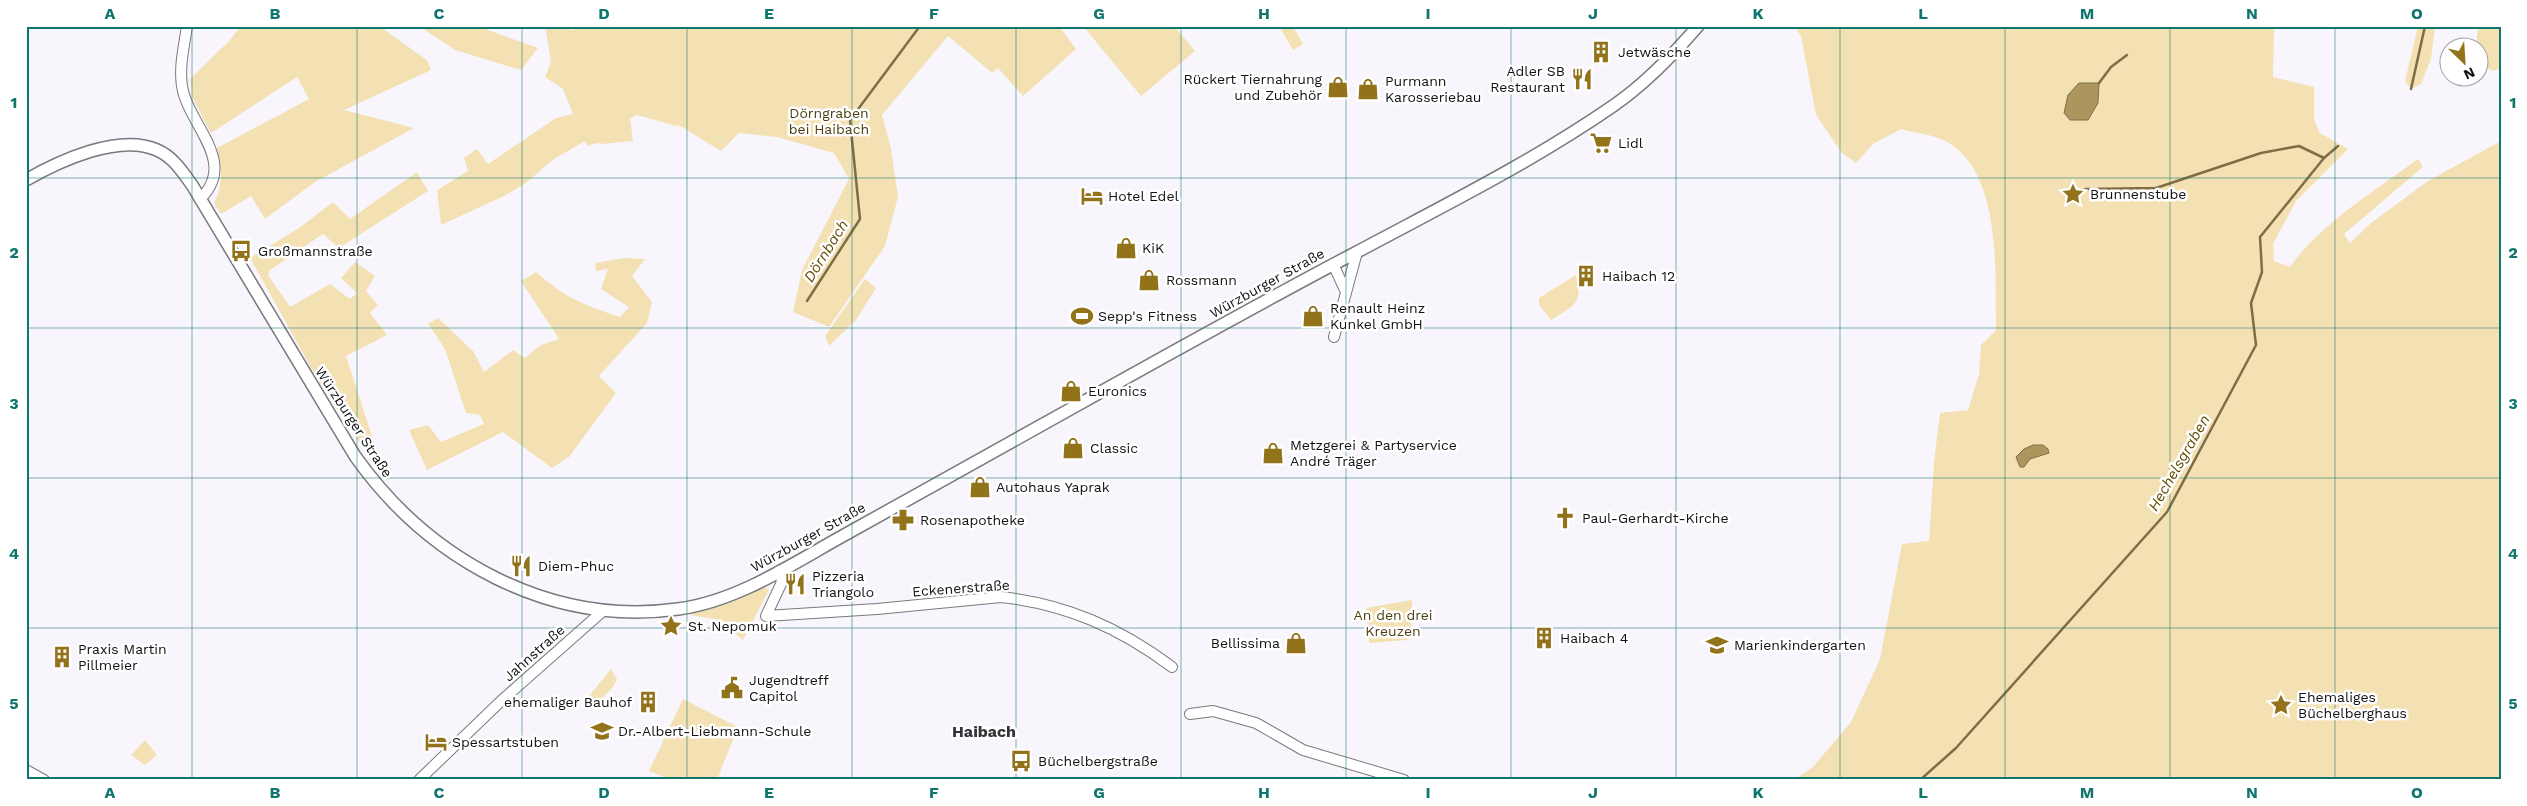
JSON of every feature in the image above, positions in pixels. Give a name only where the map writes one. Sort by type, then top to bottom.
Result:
[{"type":"main road","name":"Würzburger Straße","points":[[26,180],[52,166],[94,150],[131,145],[143,146],[159,151],[176,164],[200,199],[374,483],[410,520],[452,554],[488,575],[541,597],[604,610],[679,609],[712,602],[779,571],[1333,264],[1534,155],[1610,108],[1641,84],[1698,26]]},
{"type":"street","points":[[187,26],[181,80],[183,93],[209,143],[214,171],[210,186],[200,199]]},
{"type":"street","points":[[1334,337],[1345,290],[1357,252]]},
{"type":"street","points":[[1333,264],[1345,290]]},
{"type":"street","name":"Eckenerstraße","points":[[779,571],[782,578],[781,584],[766,616],[877,609],[1001,596],[1018,598],[1097,620],[1139,642],[1172,667]]},
{"type":"street","name":"Jahnstraße","points":[[419,780],[501,701],[604,610]]},
{"type":"street","points":[[1190,714],[1213,711],[1256,723],[1303,750],[1404,780]]},
{"type":"street","points":[[26,770],[44,780]]},
{"type":"green space","points":[[241,26],[379,26],[427,60],[431,70],[344,110],[414,128],[315,182],[265,219],[251,196],[221,214],[214,203],[220,183],[217,148],[309,99],[297,77],[211,133],[193,99],[190,79],[229,41]]},
{"type":"green space","points":[[419,26],[477,26],[538,48],[521,70],[455,50]]},
{"type":"green space","name":"Dörngraben bei Haibach","points":[[545,26],[569,26],[570,30],[596,26],[610,28],[610,26],[1059,26],[1076,49],[1023,96],[998,68],[992,73],[948,36],[882,115],[891,148],[898,197],[885,246],[829,327],[793,312],[802,270],[849,179],[834,153],[777,137],[739,133],[721,151],[682,127],[675,125],[674,128],[673,125],[637,115],[630,118],[633,141],[597,143],[587,146],[585,141],[554,159],[526,183],[504,196],[441,225],[437,190],[468,171],[464,158],[477,149],[488,164],[556,118],[573,114],[563,89],[545,77],[551,62]]},
{"type":"green space","points":[[1083,26],[1174,26],[1195,51],[1141,96]]},
{"type":"green space","points":[[1279,26],[1293,26],[1303,44],[1293,50]]},
{"type":"green space","points":[[1794,26],[2274,26],[2273,77],[2314,87],[2314,119],[2320,133],[2348,149],[2296,201],[2273,244],[2274,261],[2290,267],[2302,251],[2333,222],[2418,159],[2423,167],[2344,234],[2350,243],[2371,223],[2428,181],[2501,141],[2501,780],[1793,780],[1812,768],[1851,722],[1880,659],[1902,544],[1929,541],[1934,462],[1940,413],[1968,410],[1979,374],[1981,345],[1996,330],[1995,255],[1992,228],[1987,202],[1979,178],[1966,158],[1944,140],[1901,129],[1873,144],[1856,163],[1842,153],[1816,115],[1801,36]]},
{"type":"green space","points":[[2418,26],[2435,27],[2431,59],[2421,84],[2411,89],[2405,81]]},
{"type":"green space","points":[[2480,26],[2501,26],[2501,69],[2492,71],[2490,70],[2490,38],[2477,38]]},
{"type":"green space","points":[[417,172],[428,191],[339,248],[323,234],[270,270],[268,275],[290,307],[330,284],[350,299],[357,293],[341,278],[355,262],[375,276],[366,291],[378,305],[370,313],[387,335],[346,356],[384,473],[380,473],[323,389],[250,258],[299,228],[333,202],[350,219]]},
{"type":"green space","points":[[625,258],[645,259],[632,276],[652,302],[647,323],[599,376],[616,393],[569,457],[552,468],[503,432],[427,470],[409,430],[428,425],[441,442],[484,424],[480,415],[466,413],[445,349],[428,324],[438,318],[473,351],[484,372],[513,350],[525,358],[541,345],[559,339],[521,281],[536,272],[557,289],[575,300],[620,317],[629,307],[601,289],[608,269],[596,271],[595,263]]},
{"type":"green space","points":[[1576,275],[1579,292],[1575,303],[1551,320],[1539,305],[1539,298]]},
{"type":"green space","points":[[865,279],[876,288],[856,320],[829,346],[825,336]]},
{"type":"green space","points":[[764,586],[769,590],[743,640],[719,620],[691,615],[690,613],[738,600]]},
{"type":"green space","name":"An den drei Kreuzen","points":[[1412,600],[1411,637],[1407,640],[1369,643],[1366,608]]},
{"type":"green space","points":[[611,669],[617,679],[613,687],[597,704],[586,700]]},
{"type":"green space","points":[[683,699],[738,727],[717,780],[671,780],[649,771]]},
{"type":"green space","points":[[145,740],[157,755],[145,765],[131,755]]},
{"type":"shaded area","points":[[2079,83],[2099,83],[2098,103],[2088,120],[2070,120],[2064,113],[2068,95]]},
{"type":"shaded area","points":[[2033,445],[2043,445],[2048,449],[2049,453],[2030,459],[2024,467],[2020,467],[2016,457],[2024,449]]},
{"type":"waterway","name":"Dörnbach","points":[[807,301],[860,219],[850,120],[920,26]]},
{"type":"waterway","points":[[2411,89],[2425,26]]},
{"type":"waterway","points":[[2099,83],[2111,67],[2127,55]]},
{"type":"waterway","points":[[2075,194],[2086,189],[2156,188],[2261,153],[2299,146],[2324,158]]},
{"type":"waterway","name":"Hechelsgraben","points":[[1920,780],[1956,748],[2167,512],[2256,345],[2251,303],[2262,272],[2260,237],[2324,158],[2338,146]]},
{"type":"place","name":"Jetwäsche","points":[[1601,52]]},
{"type":"place","name":"Adler SB Restaurant","points":[[1582,79]]},
{"type":"place","name":"Rückert Tiernahrung und Zubehör","points":[[1338,87]]},
{"type":"place","name":"Purmann Karosseriebau","points":[[1368,89]]},
{"type":"place","name":"Lidl","points":[[1601,143]]},
{"type":"place","name":"Brunnenstube","points":[[2073,194]]},
{"type":"place","name":"Hotel Edel","points":[[1092,196]]},
{"type":"place","name":"KiK","points":[[1126,248]]},
{"type":"place","name":"Großmannstraße","points":[[241,251]]},
{"type":"place","name":"Haibach 12","points":[[1586,276]]},
{"type":"place","name":"Rossmann","points":[[1149,280]]},
{"type":"place","name":"Sepp's Fitness","points":[[1082,316]]},
{"type":"place","name":"Renault Heinz Kunkel GmbH","points":[[1313,316]]},
{"type":"place","name":"Euronics","points":[[1071,391]]},
{"type":"place","name":"Classic","points":[[1073,448]]},
{"type":"place","name":"Metzgerei & Partyservice André Träger","points":[[1273,453]]},
{"type":"place","name":"Autohaus Yaprak","points":[[980,487]]},
{"type":"place","name":"Paul-Gerhardt-Kirche","points":[[1565,518]]},
{"type":"place","name":"Rosenapotheke","points":[[903,520]]},
{"type":"place","name":"Diem-Phuc","points":[[521,566]]},
{"type":"place","name":"Pizzeria Triangolo","points":[[795,584]]},
{"type":"place","name":"St. Nepomuk","points":[[671,626]]},
{"type":"place","name":"Haibach 4","points":[[1544,638]]},
{"type":"place","name":"Bellissima","points":[[1296,643]]},
{"type":"place","name":"Marienkindergarten","points":[[1717,645]]},
{"type":"place","name":"Praxis Martin Pillmeier","points":[[62,657]]},
{"type":"place","name":"Jugendtreff Capitol","points":[[732,688]]},
{"type":"place","name":"ehemaliger Bauhof","points":[[648,702]]},
{"type":"place","name":"Ehemaliges Büchelberghaus","points":[[2281,705]]},
{"type":"place","name":"Dr.-Albert-Liebmann-Schule","points":[[602,731]]},
{"type":"place","name":"Spessartstuben","points":[[436,742]]},
{"type":"place","name":"Büchelbergstraße","points":[[1021,761]]},
{"type":"district","name":"Haibach","points":[[984,731]]}]
